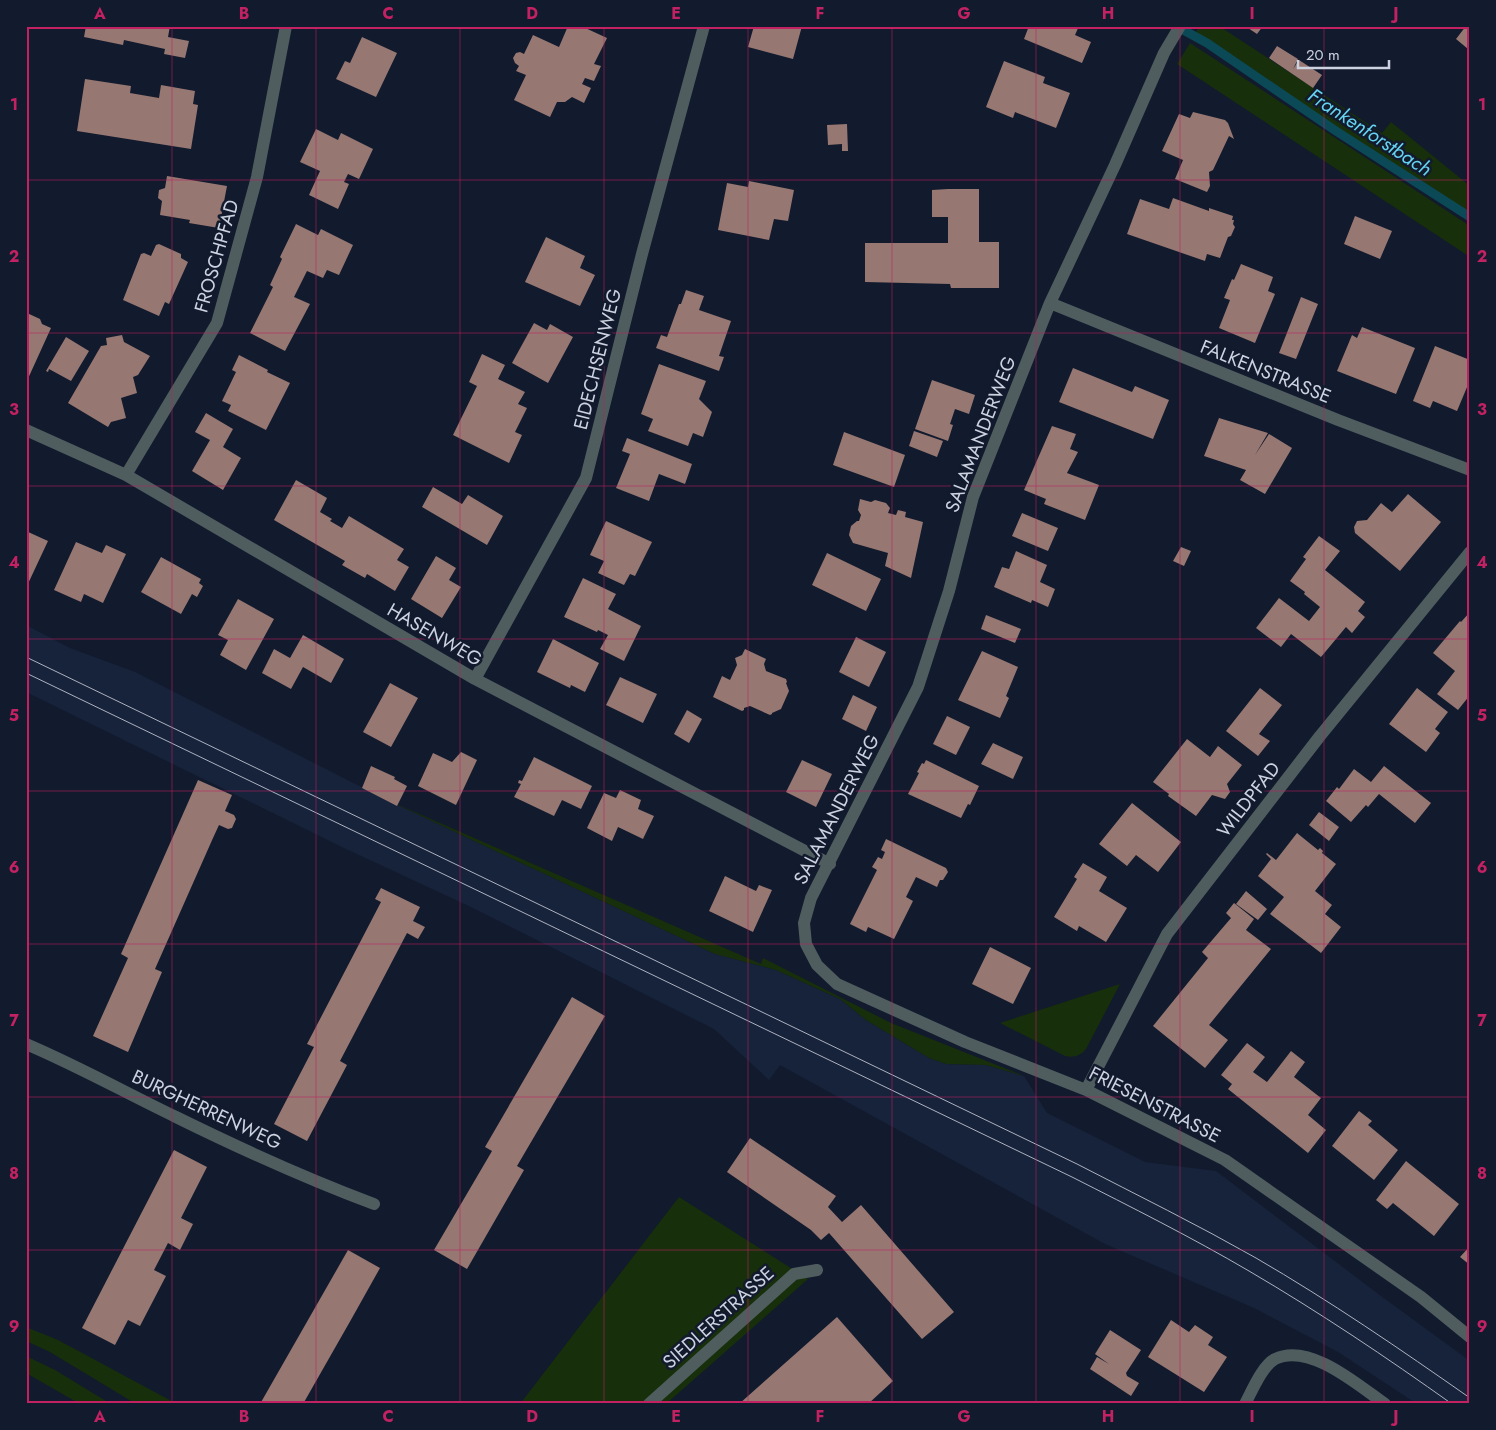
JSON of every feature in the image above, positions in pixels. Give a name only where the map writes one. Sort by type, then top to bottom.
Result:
[{"type":"street","name":"FROSCHPFAD","points":[[126,475],[217,323],[257,177],[286,26]]},
{"type":"street","name":"EIDECHSENWEG","points":[[475,680],[586,478],[642,254],[704,26]]},
{"type":"street","name":"SALAMANDERWEG","points":[[806,944],[804,923],[812,898],[918,687],[949,591],[973,497],[1050,303],[1116,165],[1164,53],[1180,26]]},
{"type":"street","name":"FALKENSTRASSE","points":[[1050,303],[1338,420],[1470,470]]},
{"type":"street","name":"HASENWEG","points":[[26,430],[126,475],[475,680],[830,864]]},
{"type":"street","name":"WILDPFAD","points":[[1086,1090],[1167,934],[1320,736],[1470,552]]},
{"type":"street","name":"FRIESENSTRASSE","points":[[806,944],[817,965],[837,984],[966,1042],[1086,1090],[1225,1160],[1351,1246],[1421,1297],[1470,1337]]},
{"type":"street","name":"BURGHERRENWEG","points":[[26,1044],[69,1062],[194,1125],[327,1186],[374,1204]]},
{"type":"street","name":"SIEDLERSTRASSE","points":[[649,1404],[794,1274],[818,1270]]},
{"type":"street","points":[[1246,1404],[1261,1374],[1274,1359],[1295,1354],[1338,1371],[1385,1404]]},
{"type":"shaded area","points":[[26,625],[70,648],[135,672],[385,799],[715,954],[776,970],[840,999],[866,1020],[929,1058],[946,1064],[986,1065],[1024,1076],[1047,1113],[1145,1162],[1216,1171],[1470,1361],[1470,1404],[1417,1404],[1338,1352],[1254,1308],[1105,1244],[780,1065],[769,1080],[714,1029],[473,908],[344,848],[26,692]]},
{"type":"green space","points":[[1200,26],[1219,26],[1382,133],[1391,122],[1470,186],[1470,215],[1194,35]]},
{"type":"green space","points":[[1190,43],[1470,226],[1470,257],[1177,64]]},
{"type":"green space","points":[[385,799],[761,964],[763,958],[891,1023],[1024,1076],[986,1065],[946,1064],[929,1058],[866,1020],[840,999],[776,970],[715,954]]},
{"type":"green space","points":[[1120,984],[1086,1049],[1077,1056],[1065,1056],[1000,1023]]},
{"type":"green space","points":[[679,1197],[808,1279],[666,1404],[520,1404]]},
{"type":"green space","points":[[26,1327],[58,1340],[177,1404],[136,1404],[50,1352],[26,1341]]},
{"type":"green space","points":[[26,1356],[55,1370],[111,1404],[80,1404],[26,1373]]},
{"type":"building","points":[[86,26],[170,26],[168,37],[189,41],[185,58],[164,54],[165,49],[124,40],[123,45],[84,37]]},
{"type":"building","points":[[568,26],[581,26],[607,38],[594,64],[601,66],[594,81],[585,78],[582,84],[591,88],[584,103],[572,97],[565,102],[557,102],[550,117],[514,100],[526,75],[516,71],[519,66],[513,58],[516,53],[524,54],[533,35],[559,47]]},
{"type":"building","points":[[754,26],[802,26],[793,59],[748,47]]},
{"type":"building","points":[[1029,26],[1079,26],[1075,35],[1091,42],[1082,63],[1024,39]]},
{"type":"building","points":[[1245,26],[1263,26],[1257,34]]},
{"type":"building","points":[[1466,26],[1470,26],[1470,47],[1468,49],[1456,39]]},
{"type":"building","points":[[362,37],[397,53],[376,97],[336,79],[345,61],[350,63]]},
{"type":"building","points":[[1277,46],[1298,59],[1293,69],[1299,60],[1322,75],[1313,88],[1269,58]]},
{"type":"building","points":[[1004,61],[1045,77],[1043,83],[1070,93],[1056,128],[1015,112],[1013,118],[986,107]]},
{"type":"building","points":[[85,79],[131,86],[130,93],[159,98],[161,85],[195,91],[193,104],[198,105],[191,149],[77,131]]},
{"type":"building","points":[[1193,112],[1225,120],[1234,139],[1229,136],[1213,170],[1209,172],[1210,186],[1207,192],[1175,179],[1183,160],[1162,151],[1179,114],[1190,118]]},
{"type":"building","points":[[847,124],[848,151],[842,151],[842,144],[828,145],[827,125]]},
{"type":"building","points":[[316,129],[338,140],[341,133],[373,149],[359,179],[348,174],[344,182],[349,184],[338,209],[309,195],[320,171],[300,162]]},
{"type":"building","points":[[167,176],[227,186],[219,228],[189,223],[190,220],[160,215],[162,201],[158,198],[159,190],[165,188]]},
{"type":"building","points":[[749,181],[794,190],[788,221],[774,219],[769,240],[718,230],[727,183],[748,187]]},
{"type":"building","points":[[979,189],[979,242],[999,242],[999,288],[951,288],[950,284],[865,282],[865,243],[948,243],[948,217],[932,217],[932,190]]},
{"type":"building","points":[[1173,198],[1209,211],[1209,208],[1233,216],[1232,220],[1234,220],[1233,224],[1235,227],[1231,236],[1228,237],[1220,258],[1207,254],[1205,261],[1127,234],[1140,199],[1169,209]]},
{"type":"building","points":[[1355,216],[1392,231],[1380,259],[1344,244]]},
{"type":"building","points":[[296,224],[318,235],[321,229],[353,245],[339,275],[327,270],[323,278],[307,271],[294,297],[310,304],[285,351],[250,333],[273,287],[270,285],[282,259],[280,257]]},
{"type":"building","points":[[546,237],[585,256],[580,268],[595,275],[580,306],[525,282]]},
{"type":"building","points":[[159,244],[181,254],[181,258],[188,262],[169,304],[165,302],[159,316],[123,300],[141,254],[144,253],[151,256],[156,245]]},
{"type":"building","points":[[1241,264],[1273,277],[1268,291],[1275,294],[1255,343],[1219,328],[1230,300],[1224,298]]},
{"type":"building","points":[[686,290],[704,296],[699,310],[731,321],[719,356],[724,357],[719,371],[656,348],[661,335],[667,337]]},
{"type":"building","points":[[1301,297],[1318,304],[1296,359],[1279,353]]},
{"type":"building","points":[[26,308],[29,309],[27,313],[40,319],[42,324],[51,328],[26,383]]},
{"type":"building","points":[[534,323],[547,330],[550,324],[573,337],[548,383],[512,363]]},
{"type":"building","points":[[1362,327],[1415,348],[1396,394],[1337,371],[1352,335],[1357,338]]},
{"type":"building","points":[[122,335],[124,342],[150,356],[138,375],[133,377],[137,393],[121,398],[126,418],[111,422],[108,427],[68,403],[101,346],[107,345],[106,338]]},
{"type":"building","points":[[66,337],[89,351],[71,381],[49,369],[48,372],[46,371]]},
{"type":"building","points":[[1435,346],[1470,360],[1470,380],[1457,411],[1433,401],[1430,408],[1413,401]]},
{"type":"building","points":[[482,354],[505,365],[498,379],[525,392],[518,404],[527,408],[515,432],[522,435],[509,463],[453,435],[477,386],[469,382]]},
{"type":"building","points":[[239,355],[290,383],[266,430],[228,411],[231,405],[222,401],[236,372],[232,370]]},
{"type":"building","points":[[659,364],[706,381],[699,399],[712,412],[703,437],[693,433],[688,446],[648,431],[653,419],[641,414]]},
{"type":"building","points":[[1073,368],[1132,392],[1135,386],[1169,400],[1153,439],[1059,402]]},
{"type":"building","points":[[932,380],[975,395],[969,414],[955,409],[950,424],[953,425],[948,441],[915,429]]},
{"type":"building","points":[[206,413],[233,429],[223,447],[241,458],[223,490],[192,471],[210,440],[195,432]]},
{"type":"building","points":[[1219,418],[1268,433],[1255,455],[1269,434],[1292,448],[1265,494],[1240,480],[1246,470],[1204,456]]},
{"type":"building","points":[[1052,426],[1076,434],[1070,449],[1078,452],[1067,473],[1099,485],[1085,520],[1044,504],[1046,499],[1024,490]]},
{"type":"building","points":[[914,431],[943,441],[937,457],[909,446]]},
{"type":"building","points":[[844,432],[905,455],[894,487],[833,465]]},
{"type":"building","points":[[627,438],[692,464],[685,484],[659,474],[649,501],[616,488],[630,454],[622,451]]},
{"type":"building","points":[[296,480],[327,498],[320,512],[332,519],[330,521],[342,528],[349,516],[404,549],[397,560],[409,567],[395,591],[367,574],[365,578],[342,565],[345,561],[274,520]]},
{"type":"building","points":[[433,487],[462,504],[468,495],[503,516],[487,545],[422,507]]},
{"type":"building","points":[[1408,494],[1441,522],[1400,571],[1355,533],[1354,527],[1357,521],[1367,520],[1381,503],[1392,512]]},
{"type":"building","points":[[860,499],[886,503],[890,508],[888,513],[896,515],[898,510],[906,512],[905,517],[923,522],[911,578],[885,566],[888,553],[853,543],[849,535],[851,526],[859,521],[861,515],[858,510]]},
{"type":"building","points":[[1022,513],[1058,528],[1048,551],[1012,536]]},
{"type":"building","points":[[606,521],[652,542],[635,576],[630,574],[624,585],[598,573],[604,561],[590,555]]},
{"type":"building","points":[[26,531],[48,541],[26,588]]},
{"type":"building","points":[[1319,536],[1340,551],[1325,570],[1365,602],[1358,611],[1365,617],[1352,633],[1346,627],[1321,657],[1291,634],[1281,647],[1256,628],[1279,598],[1309,621],[1320,607],[1304,594],[1305,592],[1290,581],[1306,559],[1303,557]]},
{"type":"building","points":[[76,542],[102,553],[106,545],[126,554],[103,603],[84,594],[81,602],[54,590]]},
{"type":"building","points":[[1181,547],[1191,551],[1184,566],[1173,561]]},
{"type":"building","points":[[1016,551],[1047,565],[1040,582],[1055,589],[1048,607],[1032,600],[1031,603],[994,587],[1002,567],[1009,569]]},
{"type":"building","points":[[827,553],[881,579],[866,611],[812,585]]},
{"type":"building","points":[[436,556],[456,568],[449,580],[461,587],[442,618],[411,599]]},
{"type":"building","points":[[161,557],[201,579],[199,583],[203,586],[197,597],[192,594],[181,614],[141,592]]},
{"type":"building","points":[[583,578],[616,594],[608,609],[641,626],[624,661],[600,649],[608,635],[564,617]]},
{"type":"building","points":[[238,599],[274,619],[246,670],[220,655],[228,640],[218,635]]},
{"type":"building","points":[[1470,612],[1470,680],[1468,682],[1470,683],[1470,695],[1458,710],[1437,694],[1455,671],[1433,653]]},
{"type":"building","points":[[986,615],[1021,629],[1015,643],[981,629]]},
{"type":"building","points":[[303,635],[344,659],[331,683],[303,667],[291,689],[262,673],[274,649],[290,658]]},
{"type":"building","points":[[856,637],[886,652],[869,687],[839,672]]},
{"type":"building","points":[[553,639],[599,663],[585,692],[571,685],[570,688],[537,672]]},
{"type":"building","points":[[745,649],[766,659],[764,664],[766,671],[786,679],[789,691],[781,709],[770,715],[750,706],[742,711],[713,697],[722,676],[730,680],[737,665],[735,658],[742,655]]},
{"type":"building","points":[[982,651],[1018,667],[1006,696],[1009,698],[1000,718],[958,700]]},
{"type":"building","points":[[620,677],[657,694],[643,723],[606,705]]},
{"type":"building","points":[[390,683],[418,698],[391,747],[363,732]]},
{"type":"building","points":[[1260,688],[1282,705],[1259,734],[1270,741],[1258,756],[1226,731]]},
{"type":"building","points":[[1417,688],[1448,712],[1435,729],[1440,733],[1426,752],[1389,724]]},
{"type":"building","points":[[853,695],[877,707],[866,731],[842,719]]},
{"type":"building","points":[[687,710],[702,719],[689,743],[674,734]]},
{"type":"building","points":[[947,716],[970,727],[956,755],[933,744]]},
{"type":"building","points":[[1187,739],[1210,757],[1218,746],[1242,765],[1227,784],[1230,792],[1225,799],[1212,795],[1196,816],[1168,796],[1169,794],[1153,782]]},
{"type":"building","points":[[993,743],[1023,757],[1013,779],[981,764]]},
{"type":"building","points":[[461,752],[477,760],[456,805],[418,786],[433,753],[452,762]]},
{"type":"building","points":[[534,757],[592,786],[581,809],[562,800],[554,816],[514,797],[521,784],[518,783],[519,780],[522,781]]},
{"type":"building","points":[[802,760],[832,774],[816,807],[786,792]]},
{"type":"building","points":[[926,760],[979,786],[961,818],[908,794],[919,773],[917,772]]},
{"type":"building","points":[[371,766],[395,777],[394,779],[407,786],[397,806],[362,788]]},
{"type":"building","points":[[1384,766],[1431,803],[1415,823],[1379,794],[1351,822],[1326,801],[1337,787],[1339,789],[1354,769],[1371,782]]},
{"type":"building","points":[[198,780],[232,795],[225,811],[234,815],[236,819],[232,828],[228,829],[219,825],[155,969],[162,972],[128,1052],[93,1036],[128,958],[121,954]]},
{"type":"building","points":[[620,790],[641,800],[638,809],[654,816],[643,839],[618,827],[612,841],[587,828],[604,793],[616,798]]},
{"type":"building","points":[[1132,803],[1181,842],[1158,872],[1136,855],[1127,866],[1099,844]]},
{"type":"building","points":[[1319,812],[1339,827],[1329,841],[1309,825]]},
{"type":"building","points":[[1297,833],[1318,850],[1320,848],[1323,851],[1322,853],[1336,864],[1315,891],[1332,905],[1325,914],[1341,927],[1321,953],[1270,914],[1284,897],[1258,876],[1271,859],[1266,854],[1276,860]]},
{"type":"building","points":[[886,839],[946,868],[948,872],[943,880],[940,880],[937,887],[916,877],[906,897],[913,901],[894,939],[868,927],[866,932],[850,924],[877,870],[872,867],[878,857],[882,859],[885,852],[881,850]]},
{"type":"building","points":[[1083,863],[1107,877],[1099,891],[1127,908],[1106,942],[1079,926],[1077,931],[1054,917],[1077,879],[1074,877]]},
{"type":"building","points":[[725,876],[756,891],[759,885],[772,890],[753,932],[709,911]]},
{"type":"building","points":[[381,888],[420,907],[413,921],[425,927],[418,939],[407,933],[340,1061],[347,1065],[307,1141],[274,1124],[314,1047],[307,1044],[381,902],[375,899]]},
{"type":"building","points":[[1246,891],[1267,909],[1258,920],[1236,904]]},
{"type":"building","points":[[1234,903],[1254,919],[1246,930],[1271,949],[1209,1025],[1228,1040],[1205,1068],[1153,1026],[1208,958],[1202,952],[1231,918],[1226,913]]},
{"type":"building","points":[[990,947],[1031,968],[1013,1004],[972,984]]},
{"type":"building","points":[[572,997],[605,1016],[517,1166],[524,1170],[467,1269],[434,1250],[492,1151],[485,1147]]},
{"type":"building","points":[[1247,1043],[1265,1057],[1253,1072],[1267,1082],[1291,1051],[1305,1062],[1294,1077],[1321,1098],[1308,1115],[1326,1130],[1308,1153],[1228,1089],[1232,1084],[1221,1075]]},
{"type":"building","points":[[1359,1111],[1372,1121],[1368,1125],[1398,1150],[1374,1180],[1332,1146]]},
{"type":"building","points":[[750,1138],[836,1196],[828,1207],[842,1222],[861,1205],[954,1312],[922,1339],[829,1233],[821,1240],[811,1230],[727,1172]]},
{"type":"building","points":[[174,1150],[207,1167],[181,1218],[193,1224],[180,1250],[168,1243],[154,1270],[166,1276],[140,1326],[128,1320],[115,1345],[82,1328]]},
{"type":"building","points":[[1406,1161],[1459,1204],[1434,1236],[1393,1203],[1387,1209],[1376,1200]]},
{"type":"building","points":[[1470,1246],[1470,1265],[1460,1257]]},
{"type":"building","points":[[348,1250],[380,1268],[303,1404],[260,1404]]},
{"type":"building","points":[[837,1317],[893,1381],[868,1404],[739,1404]]},
{"type":"building","points":[[1171,1320],[1189,1332],[1195,1325],[1213,1337],[1208,1345],[1227,1357],[1204,1392],[1148,1357]]},
{"type":"building","points":[[1110,1330],[1141,1350],[1126,1373],[1127,1376],[1139,1383],[1131,1396],[1090,1369],[1097,1357],[1109,1364],[1095,1354]]},
{"type":"waterway","name":"Frankenforstbach","points":[[1176,26],[1207,43],[1336,131],[1470,217]]},
{"type":"tram line","points":[[26,657],[1077,1164],[1190,1222],[1284,1274],[1470,1398]]},
{"type":"tram line","points":[[26,673],[1139,1211],[1227,1258],[1301,1302],[1452,1404]]}]
